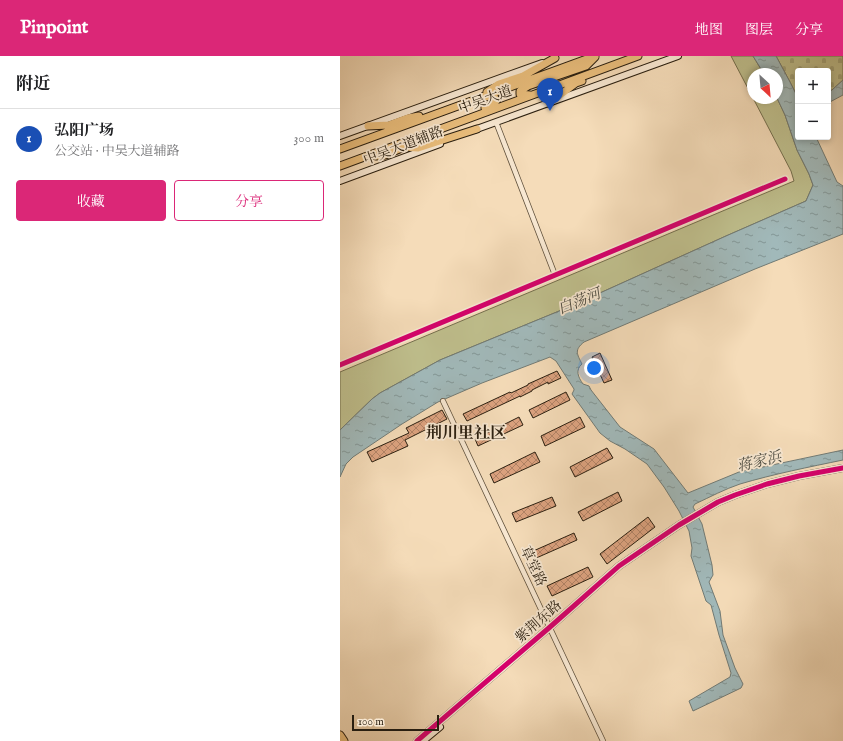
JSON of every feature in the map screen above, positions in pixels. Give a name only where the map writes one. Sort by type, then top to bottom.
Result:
[{"type":"main road","points":[[532,95],[520,94],[520,91],[528,86],[586,66],[596,56]]},
{"type":"main road","name":"中吴大道","points":[[340,149],[596,56]]},
{"type":"main road","name":"中吴大道","points":[[340,166],[638,56]]},
{"type":"main road","points":[[480,97],[499,84],[523,76],[557,57]]},
{"type":"main road","points":[[549,103],[576,83],[603,74],[622,62]]},
{"type":"main road","points":[[424,135],[442,123],[492,105],[496,101],[495,98],[480,97]]},
{"type":"main road","points":[[368,126],[389,125],[408,118],[433,114]]},
{"type":"main road","points":[[362,158],[385,155],[404,147],[418,148],[477,129]]},
{"type":"main road","points":[[340,735],[344,741]]},
{"type":"street","name":"中吴大道辅路","points":[[340,181],[423,151],[477,129],[678,56]]},
{"type":"street","name":"中吴大道辅路","points":[[340,136],[557,57]]},
{"type":"street","points":[[496,122],[555,275]]},
{"type":"street","points":[[340,365],[785,179]]},
{"type":"street","name":"草堂路","points":[[443,401],[603,741]]},
{"type":"street","points":[[703,512],[718,502],[767,484],[799,476],[843,468]]},
{"type":"street","points":[[703,512],[757,491],[795,481],[843,472]]},
{"type":"street","name":"紫荆东路","points":[[423,741],[614,574],[680,526],[703,512]]},
{"type":"street","name":"紫荆东路","points":[[417,741],[551,629]]},
{"type":"green space","points":[[731,56],[753,56],[760,68],[747,68],[747,87]]},
{"type":"green space","points":[[776,56],[843,56],[843,80],[831,90],[831,68],[795,68],[795,92]]},
{"type":"green space","points":[[756,104],[780,104],[797,150],[813,185],[806,201],[569,307],[440,360],[380,393],[340,430],[340,372],[794,181],[791,171]]},
{"type":"water","points":[[753,56],[776,56],[782,68],[760,68]]},
{"type":"water","points":[[783,69],[795,92],[795,140],[817,140],[837,182],[843,186],[843,234],[755,269],[584,342],[579,347],[577,352],[582,364],[578,369],[578,374],[583,384],[589,386],[620,427],[654,449],[688,493],[739,472],[843,450],[843,460],[740,484],[695,504],[693,507],[702,524],[712,565],[713,575],[709,582],[720,611],[723,635],[735,668],[743,684],[741,688],[693,711],[689,701],[730,677],[731,673],[711,605],[706,601],[691,556],[692,548],[689,531],[664,487],[647,464],[600,433],[572,394],[574,389],[556,361],[550,357],[482,383],[438,402],[353,457],[346,464],[340,477],[340,430],[380,393],[440,360],[569,307],[806,201],[813,185],[797,150],[780,104],[783,104]]},
{"type":"water","points":[[843,80],[843,95],[831,101],[832,90]]},
{"type":"building","points":[[600,353],[612,380],[604,383],[592,357]]},
{"type":"building","points":[[557,371],[561,378],[548,384],[548,382],[520,397],[467,421],[463,414],[510,392],[511,393]]},
{"type":"building","points":[[566,392],[570,400],[533,418],[529,410]]},
{"type":"building","points":[[442,410],[447,419],[405,440],[408,446],[372,462],[367,452],[409,433],[406,428]]},
{"type":"building","points":[[519,417],[523,425],[478,446],[475,439]]},
{"type":"building","points":[[580,417],[585,427],[545,446],[541,436]]},
{"type":"building","points":[[607,448],[613,458],[575,477],[570,467]]},
{"type":"building","points":[[535,452],[540,462],[494,483],[490,474]]},
{"type":"building","points":[[618,492],[622,501],[583,521],[578,512]]},
{"type":"building","points":[[552,497],[556,506],[516,522],[512,513]]},
{"type":"building","points":[[648,517],[655,527],[607,564],[600,554]]},
{"type":"building","points":[[574,533],[577,540],[534,559],[531,552]]},
{"type":"building","points":[[588,567],[593,577],[552,596],[547,586]]},
{"type":"cycle path","points":[[340,365],[785,179]]},
{"type":"cycle path","points":[[417,741],[619,566],[679,525],[718,502],[735,495],[767,484],[799,476],[843,468]]},
{"type":"place","name":"弘阳广场","points":[[550,111]]},
{"type":"district","name":"荆川里社区","points":[[466,432]]},
{"type":"water label","name":"白荡河","points":[[579,301]]},
{"type":"water label","name":"蒋家浜","points":[[759,461]]}]
